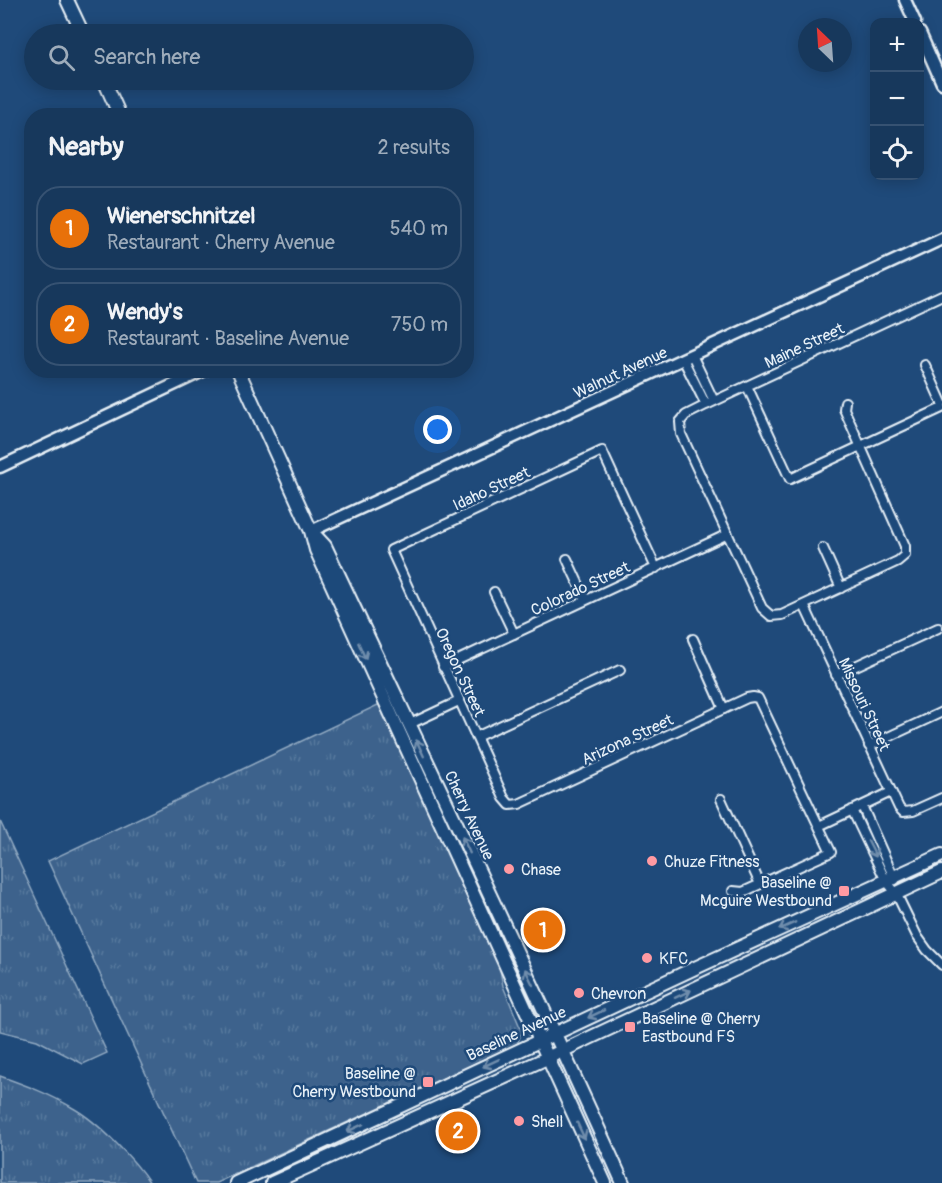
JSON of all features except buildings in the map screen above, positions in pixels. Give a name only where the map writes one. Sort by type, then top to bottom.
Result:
[{"type":"main road","points":[[67,0],[78,24]]},
{"type":"main road","points":[[108,90],[116,108]]},
{"type":"main road","name":"Cherry Avenue","points":[[242,378],[311,531],[316,550],[605,1183]]},
{"type":"main road","name":"Cherry Avenue","points":[[311,531],[324,546],[410,724],[564,1050],[622,1183]]},
{"type":"main road","name":"Baseline Avenue","points":[[236,1183],[694,968],[942,855]]},
{"type":"main road","points":[[272,1183],[547,1058],[942,872]]},
{"type":"street","points":[[905,0],[913,18]]},
{"type":"street","points":[[924,42],[942,83]]},
{"type":"street","name":"Walnut Avenue","points":[[311,531],[942,238]]},
{"type":"street","name":"Maine Street","points":[[728,534],[681,434],[680,422],[686,415],[942,295]]},
{"type":"street","points":[[688,357],[714,401]]},
{"type":"street","points":[[688,357],[705,405]]},
{"type":"street","points":[[925,365],[942,403]]},
{"type":"street","points":[[0,467],[188,378]]},
{"type":"street","points":[[747,386],[790,479],[942,408]]},
{"type":"street","points":[[728,534],[762,608],[771,616],[778,616],[804,605],[898,561],[906,555],[905,546],[844,409],[845,402]]},
{"type":"street","name":"Idaho Street","points":[[391,550],[603,451],[656,568]]},
{"type":"street","name":"Colorado Street","points":[[443,667],[728,534]]},
{"type":"street","points":[[823,548],[841,588]]},
{"type":"street","name":"Oregon Street","points":[[391,550],[504,798],[510,805]]},
{"type":"street","points":[[567,559],[586,600]]},
{"type":"street","points":[[494,592],[514,634]]},
{"type":"street","name":"Missouri Street","points":[[804,605],[897,805],[903,812],[913,811],[942,798]]},
{"type":"street","points":[[837,675],[938,628]]},
{"type":"street","points":[[693,639],[724,709]]},
{"type":"street","points":[[476,737],[620,670]]},
{"type":"street","name":"Arizona Street","points":[[510,805],[519,804],[747,698],[756,697],[762,703],[819,826]]},
{"type":"street","points":[[410,724],[459,701]]},
{"type":"street","points":[[869,746],[942,712]]},
{"type":"street","points":[[733,891],[743,892],[831,852],[819,826],[852,810],[864,810],[891,792]]},
{"type":"street","points":[[721,799],[760,884]]},
{"type":"street","points":[[852,810],[917,936],[942,965]]},
{"type":"street","points":[[864,810],[890,880]]},
{"type":"green space","points":[[380,704],[498,959],[503,986],[522,1032],[517,1044],[216,1183],[196,1183],[48,861]]},
{"type":"green space","points":[[0,821],[107,1053],[83,1064],[37,1040],[0,1031]]},
{"type":"green space","points":[[0,1076],[46,1094],[83,1114],[115,1142],[150,1183],[0,1183]]},
{"type":"place","name":"Chuze Fitness","points":[[652,861]]},
{"type":"place","name":"Chase","points":[[509,869]]},
{"type":"place","name":"Baseline @ Mcguire Westbound","points":[[844,891]]},
{"type":"place","name":"Wienerschnitzel","points":[[543,930]]},
{"type":"place","name":"KFC","points":[[647,958]]},
{"type":"place","name":"Chevron","points":[[579,993]]},
{"type":"place","name":"Baseline @ Cherry Eastbound FS","points":[[630,1027]]},
{"type":"place","name":"Baseline @ Cherry Westbound","points":[[428,1082]]},
{"type":"place","name":"Shell","points":[[519,1121]]},
{"type":"place","name":"Wendy's","points":[[458,1131]]}]
